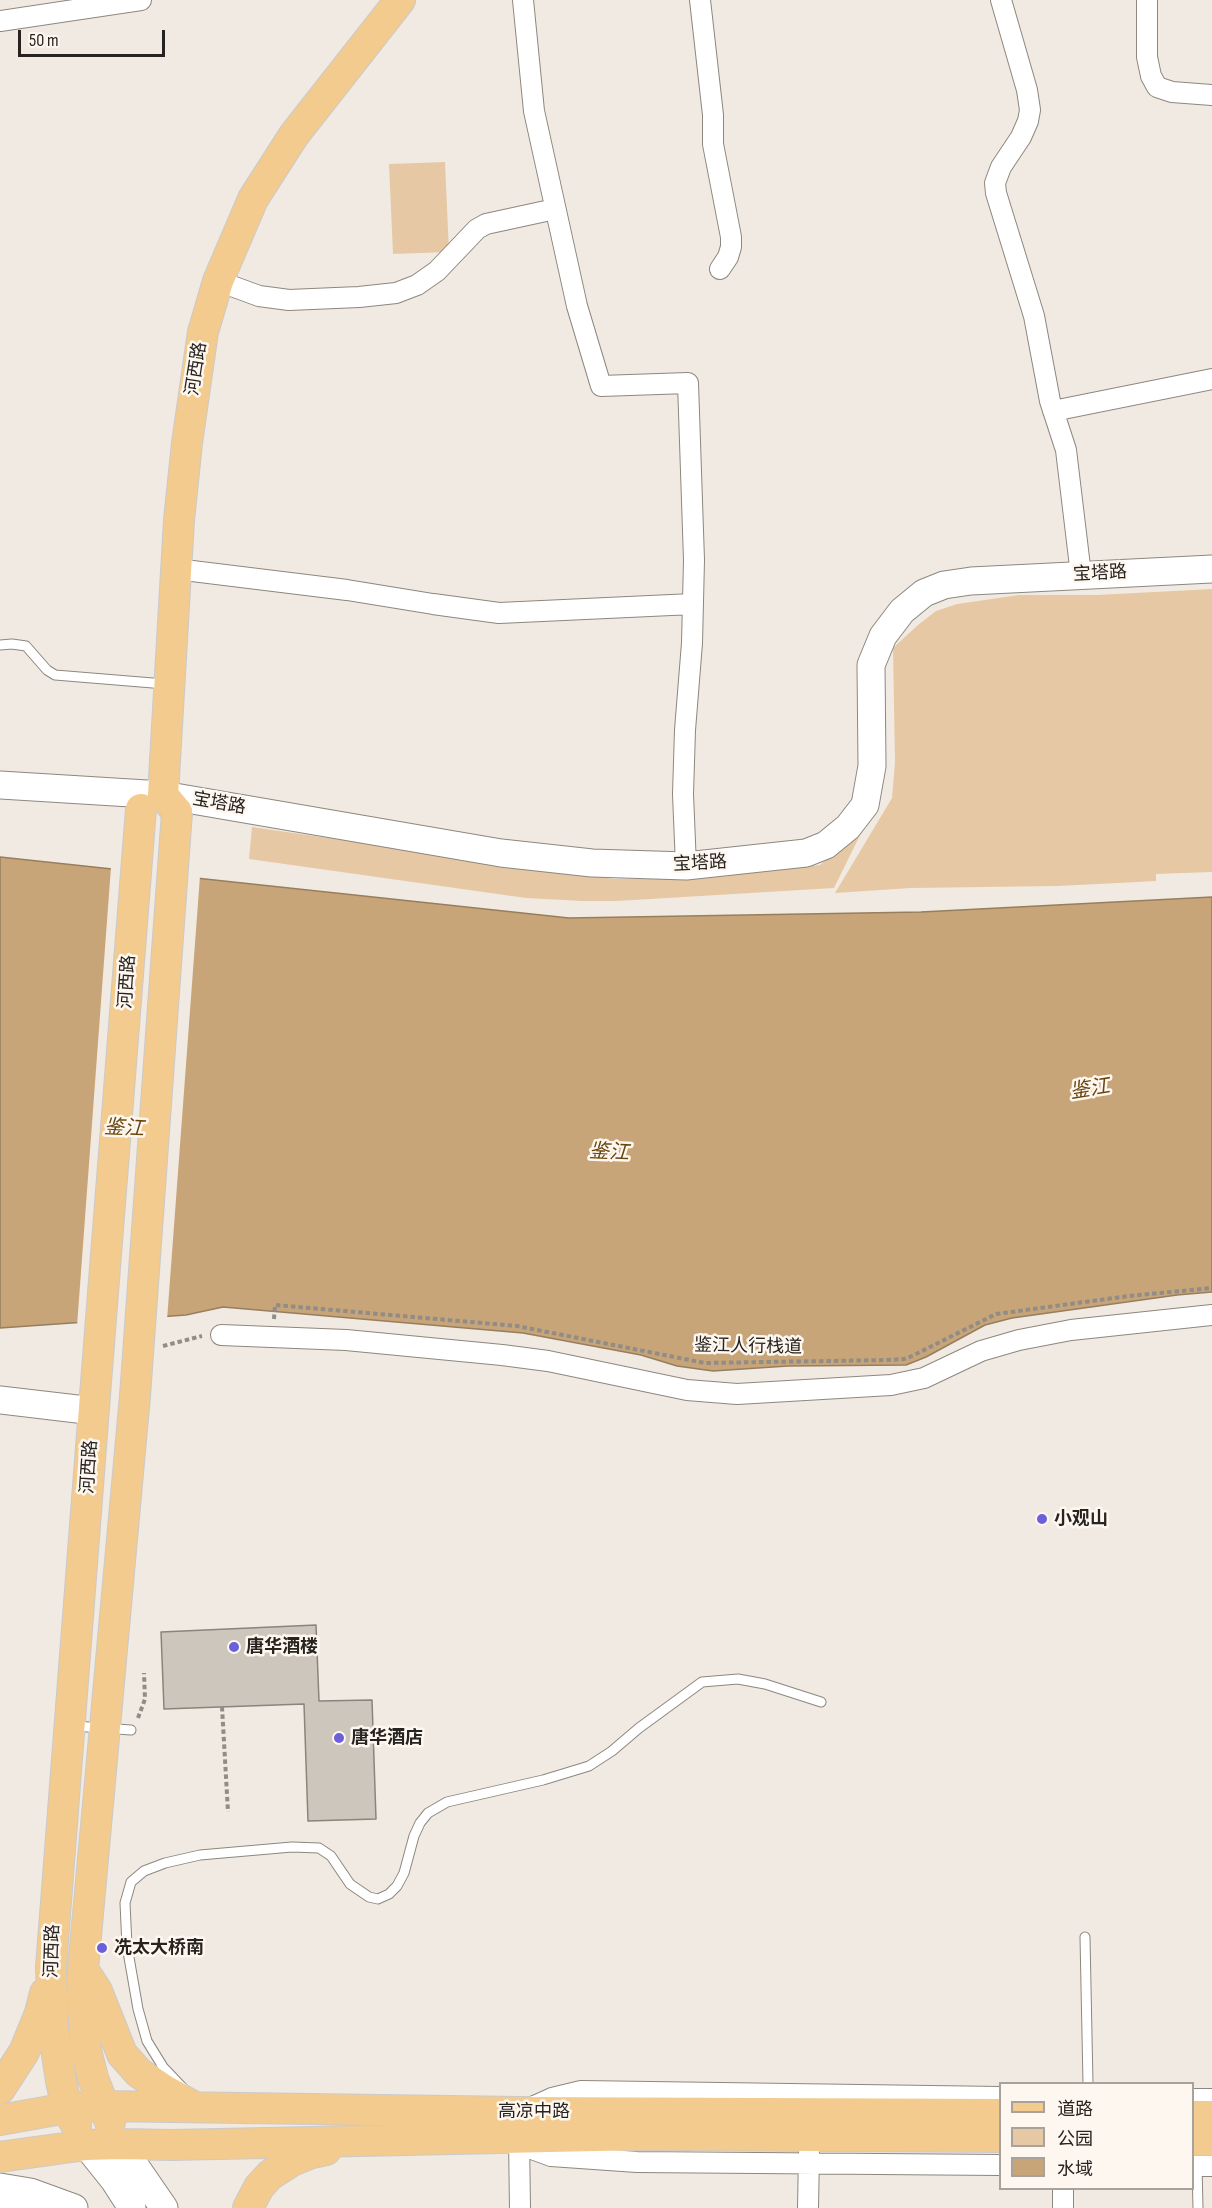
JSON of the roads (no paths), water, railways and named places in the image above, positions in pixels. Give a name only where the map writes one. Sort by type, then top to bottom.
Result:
[{"type":"main road","name":"河西路","points":[[120,2144],[103,2106],[86,2050],[82,1995],[83,1969],[101,1770],[118,1729],[135,1396],[160,805],[176,569],[186,454],[195,385],[203,332],[218,281],[253,199],[294,135],[400,0]]},
{"type":"main road","name":"河西路","points":[[86,2145],[67,2108],[61,2081],[53,2028],[51,1967],[95,1403],[160,805]]},
{"type":"main road","points":[[66,1768],[101,1770]]},
{"type":"main road","points":[[5,2075],[24,2052],[40,2013],[51,1967]]},
{"type":"main road","points":[[83,1969],[97,1991],[122,2054],[140,2073],[196,2108]]},
{"type":"main road","name":"高凉中路","points":[[0,2157],[86,2145],[376,2140],[718,2103],[863,2104],[999,2114]]},
{"type":"main road","name":"高凉中路","points":[[0,2120],[67,2108],[103,2106],[196,2108],[519,2125],[809,2149],[999,2138]]},
{"type":"main road","points":[[1194,2116],[1212,2116]]},
{"type":"main road","points":[[248,2208],[259,2187],[270,2175],[292,2161],[312,2152],[376,2140]]},
{"type":"main road","points":[[1199,2160],[1212,2140]]},
{"type":"street","points":[[0,21],[141,0]]},
{"type":"street","points":[[523,0],[534,111],[577,306],[601,386],[688,383],[694,560],[684,741],[683,794],[686,866]]},
{"type":"street","points":[[700,0],[713,115],[713,144],[731,247],[720,269]]},
{"type":"street","points":[[1001,0],[1027,90],[1030,110],[1028,121],[1020,137],[1001,167],[995,183],[996,193],[1034,316],[1053,411],[1065,450],[1081,575]]},
{"type":"street","points":[[1147,0],[1147,57],[1151,76],[1157,87],[1172,92],[1212,95]]},
{"type":"street","points":[[218,281],[259,296],[289,300],[359,297],[396,292],[417,285],[437,271],[477,229],[497,221],[555,209]]},
{"type":"street","points":[[1053,411],[1212,379]]},
{"type":"street","points":[[176,569],[347,590],[499,613],[693,604]]},
{"type":"street","name":"宝塔路","points":[[0,785],[501,853],[612,864],[686,866],[806,853],[826,845],[848,827],[865,805],[872,766],[871,665],[883,636],[903,611],[924,593],[944,585],[971,581],[1212,569]]},
{"type":"street","points":[[221,1335],[346,1340],[522,1358],[687,1390],[736,1395],[900,1384],[924,1378],[981,1351],[1019,1340],[1071,1330],[1212,1315]]},
{"type":"street","points":[[0,1400],[95,1403]]},
{"type":"street","points":[[863,2104],[999,2097]]},
{"type":"street","points":[[1194,2098],[1212,2099]]},
{"type":"street","points":[[519,2125],[520,2208]]},
{"type":"street","points":[[120,2144],[164,2208]]},
{"type":"street","points":[[86,2145],[114,2180],[132,2208]]},
{"type":"street","points":[[808,2208],[809,2149],[999,2165]]},
{"type":"street","points":[[0,2187],[30,2192],[74,2208]]},
{"type":"street","points":[[1063,2190],[1063,2208]]},
{"type":"street","points":[[0,2202],[16,2202],[43,2208]]},
{"type":"lane","points":[[0,645],[26,646],[55,675],[169,684]]},
{"type":"lane","points":[[196,2108],[179,2083],[163,2067],[147,2041],[138,2008],[127,1946],[125,1903],[131,1882],[144,1871],[165,1863],[200,1855],[292,1846],[319,1848],[331,1856],[350,1884],[369,1897],[378,1899],[389,1894],[397,1886],[404,1873],[414,1836],[428,1813],[447,1802],[543,1780],[589,1766],[702,1682],[738,1679],[765,1684],[821,1702]]},
{"type":"lane","points":[[71,1725],[118,1729]]},
{"type":"lane","points":[[1084,1937],[1088,2082]]},
{"type":"lane","points":[[1198,2208],[1199,2160]]},
{"type":"water","name":"鉴江","points":[[0,857],[569,918],[921,912],[1212,897],[1212,1292],[1012,1318],[985,1325],[926,1357],[906,1365],[788,1366],[713,1371],[677,1366],[641,1355],[523,1333],[223,1307],[186,1315],[0,1328]]},
{"type":"place","name":"小观山","points":[[1042,1519]]},
{"type":"place","name":"唐华酒楼","points":[[234,1647]]},
{"type":"place","name":"唐华酒店","points":[[339,1738]]},
{"type":"place","name":"冼太大桥南","points":[[102,1948]]}]
